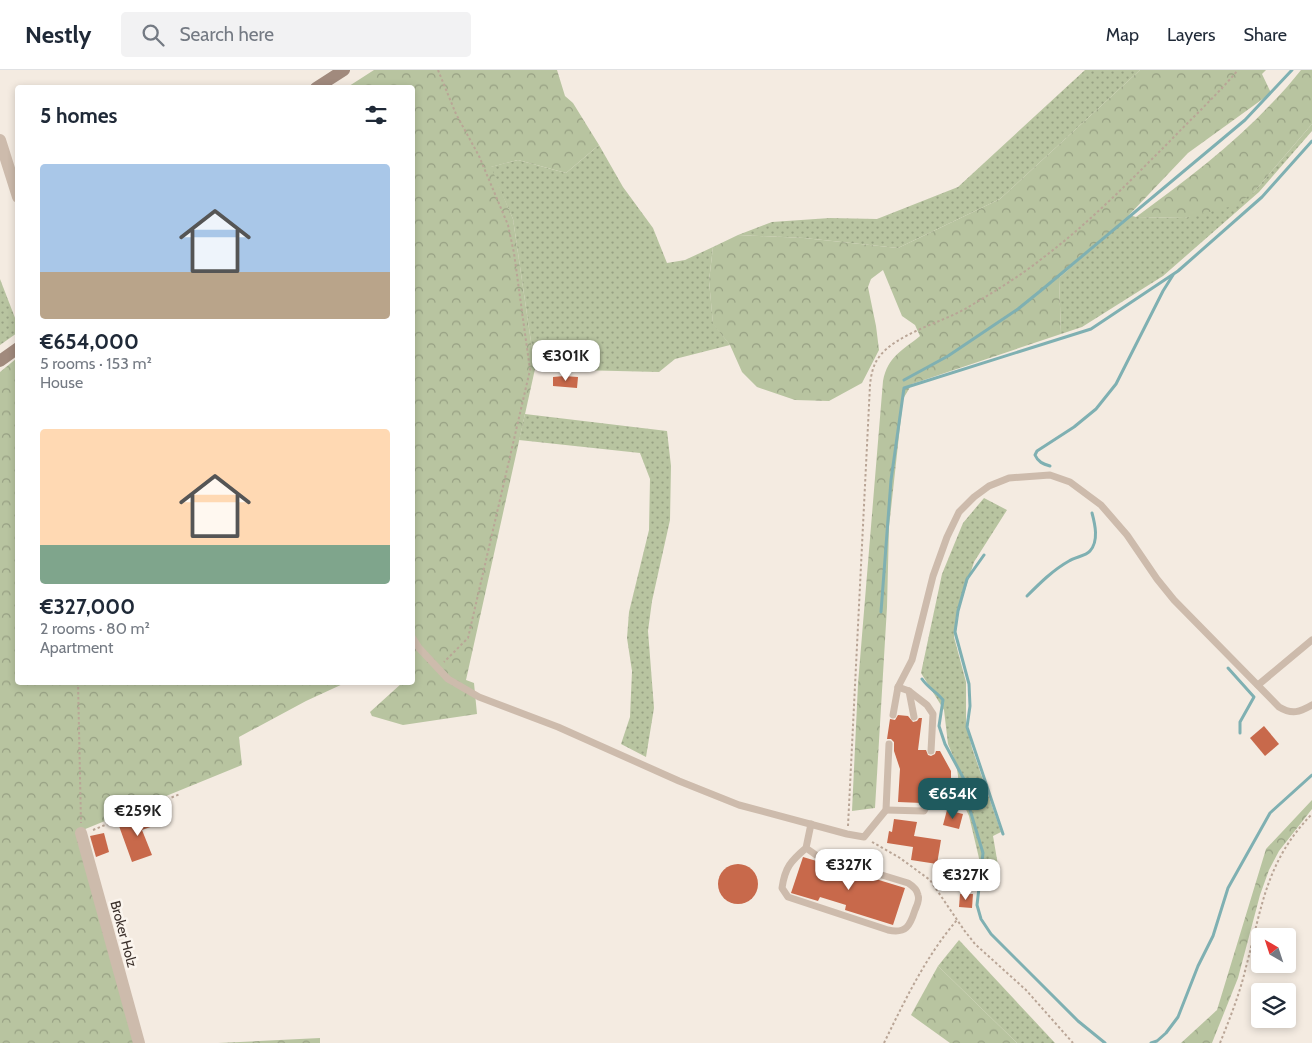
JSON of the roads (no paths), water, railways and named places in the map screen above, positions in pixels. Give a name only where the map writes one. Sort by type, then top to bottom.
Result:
[{"type":"main road","points":[[321,85],[344,70]]},
{"type":"main road","points":[[0,361],[15,350]]},
{"type":"street","points":[[0,140],[15,188]]},
{"type":"street","name":"Broker Holz","points":[[81,834],[139,1043]]},
{"type":"lane","points":[[893,715],[898,687],[912,660],[946,537],[959,512],[974,497],[989,486],[1010,478],[1050,474],[1070,482],[1101,505],[1127,535],[1174,600],[1279,707],[1286,711],[1301,712],[1312,705]]},
{"type":"lane","points":[[1258,685],[1312,640]]},
{"type":"lane","points":[[415,641],[448,680],[479,696],[558,726],[679,781],[739,805],[847,834],[864,837],[886,810],[889,744]]},
{"type":"lane","points":[[898,687],[910,691],[927,705],[933,714],[932,750]]},
{"type":"lane","points":[[910,691],[914,717]]},
{"type":"lane","points":[[905,811],[906,802]]},
{"type":"lane","points":[[886,810],[924,812],[928,804]]},
{"type":"lane","points":[[806,848],[816,855],[908,883],[914,887],[918,894],[918,900],[911,922],[901,931],[895,932],[788,897],[782,888],[785,872],[790,862],[806,848],[811,824]]},
{"type":"waterway","points":[[904,380],[948,356],[1018,309],[1245,120],[1292,70]]},
{"type":"waterway","points":[[881,612],[891,480],[904,388],[1091,329],[1178,271],[1262,197],[1312,141]]},
{"type":"waterway","points":[[1050,466],[1038,459],[1035,455],[1037,451],[1074,427],[1096,409],[1116,384],[1173,275]]},
{"type":"waterway","points":[[1027,596],[1058,568],[1090,551],[1095,542],[1095,527],[1092,513]]},
{"type":"waterway","points":[[984,555],[967,579],[958,611],[955,632],[969,684],[970,706],[967,727],[1003,834]]},
{"type":"waterway","points":[[1228,668],[1254,697],[1240,722],[1240,733]]},
{"type":"waterway","points":[[922,679],[943,700],[939,726],[945,744],[966,783],[970,810],[983,853],[977,905],[981,919],[991,934],[1078,1021],[1105,1043]]},
{"type":"waterway","points":[[1151,1043],[1157,1041],[1166,1033],[1178,1017],[1198,966],[1213,936],[1228,888],[1270,813],[1312,775]]}]
